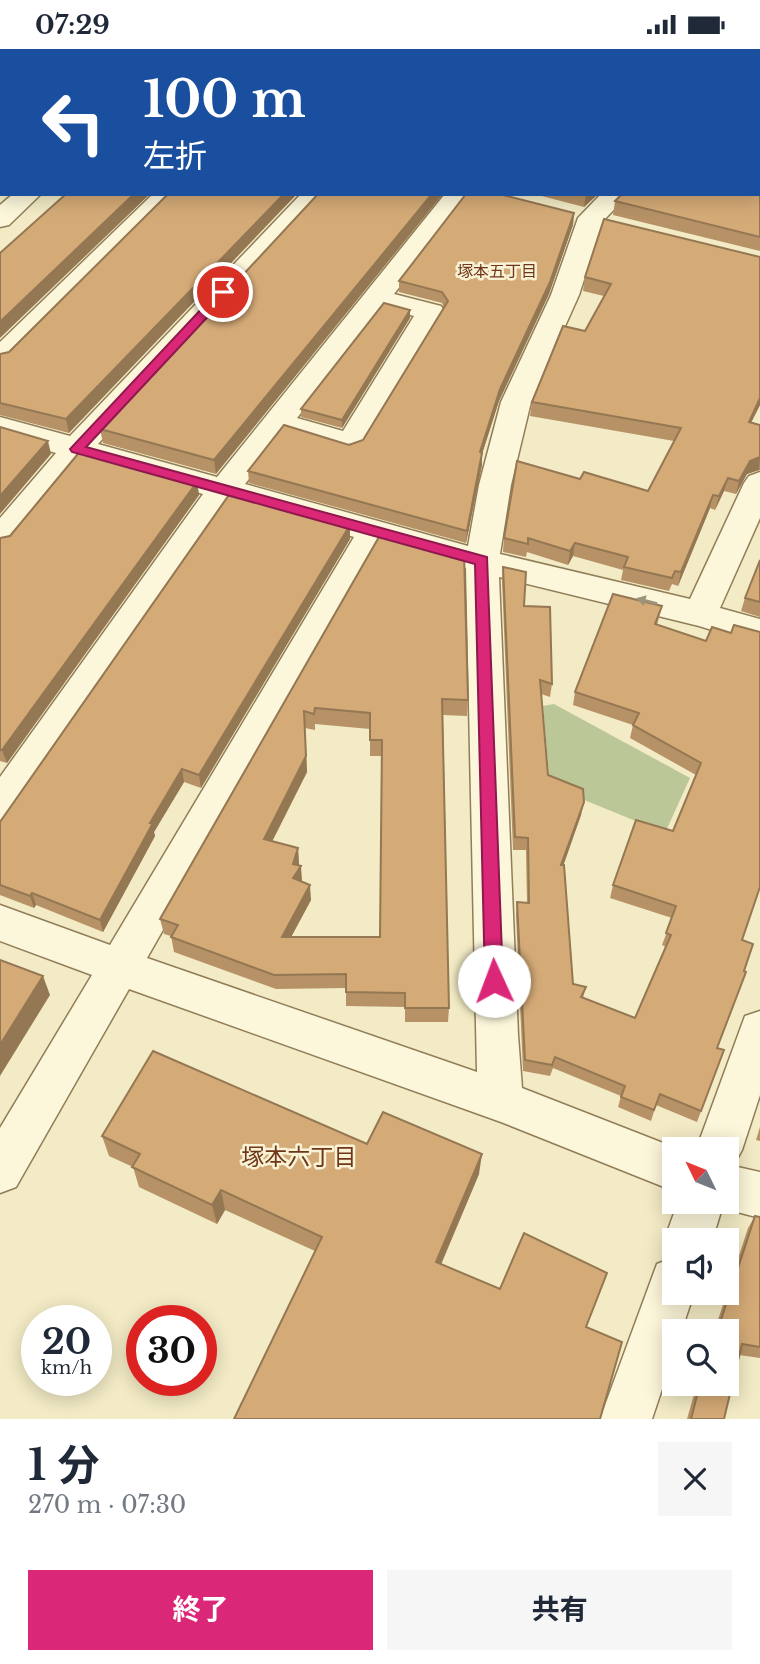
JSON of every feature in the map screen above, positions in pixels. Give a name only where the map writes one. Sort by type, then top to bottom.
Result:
[{"type":"street","points":[[0,219],[26,196]]},
{"type":"street","points":[[0,358],[166,196]]},
{"type":"street","points":[[0,540],[77,449],[313,196]]},
{"type":"street","points":[[0,807],[223,490],[456,196]]},
{"type":"street","points":[[578,215],[612,196]]},
{"type":"street","points":[[578,215],[621,227]]},
{"type":"street","points":[[501,1101],[496,1035],[482,561],[495,485],[516,401],[565,295],[578,215]]},
{"type":"street","points":[[278,422],[350,444],[431,312],[377,298]]},
{"type":"street","points":[[0,427],[482,561],[700,614],[760,632]]},
{"type":"street","points":[[700,614],[760,482]]},
{"type":"street","points":[[0,1171],[374,530]]},
{"type":"street","points":[[0,923],[117,968],[501,1101],[662,1164]]},
{"type":"street","points":[[723,1137],[760,1030]]},
{"type":"street","points":[[739,1190],[760,1195]]},
{"type":"street","points":[[626,1419],[666,1305]]},
{"type":"green space","points":[[554,704],[690,778],[665,833],[550,786],[543,706]]},
{"type":"building","points":[[64,196],[132,196],[0,322],[0,253]]},
{"type":"building","points":[[166,196],[282,196],[66,419],[0,403],[0,354],[9,352]]},
{"type":"building","points":[[316,196],[430,196],[214,460],[100,429]]},
{"type":"building","points":[[464,196],[507,196],[574,213],[550,282],[500,389],[480,452],[482,453],[467,531],[248,471],[284,425],[349,445],[363,440],[448,301],[442,292],[399,281]]},
{"type":"building","points":[[620,196],[760,196],[760,237],[615,201]]},
{"type":"building","points":[[604,219],[760,257],[760,398],[749,422],[760,425],[760,457],[750,461],[739,481],[728,478],[719,496],[713,495],[681,572],[675,571],[672,578],[624,567],[628,557],[575,543],[570,551],[528,538],[528,544],[504,538],[517,461],[580,479],[584,472],[648,491],[681,428],[532,402],[563,326],[585,331],[611,284],[585,277]]},
{"type":"building","points":[[384,303],[410,310],[342,420],[301,409]]},
{"type":"building","points":[[0,427],[48,441],[0,496]]},
{"type":"building","points":[[82,449],[197,482],[0,750],[0,538],[10,536]]},
{"type":"building","points":[[231,492],[350,525],[199,775],[182,769],[150,823],[153,823],[100,920],[32,893],[30,896],[0,885],[0,822]]},
{"type":"building","points":[[383,530],[464,553],[468,700],[442,699],[449,1008],[405,1008],[405,993],[346,992],[346,974],[274,975],[171,937],[178,925],[160,919]],"holes":[[[315,708],[370,713],[370,740],[382,740],[380,937],[282,937],[310,885],[293,878],[301,866],[293,864],[298,848],[264,839],[306,756],[304,711],[314,714]]]},
{"type":"building","points":[[760,560],[760,602],[745,598]]},
{"type":"building","points":[[503,567],[526,572],[524,606],[550,607],[552,684],[540,680],[548,775],[583,789],[584,802],[561,865],[564,865],[573,984],[586,987],[581,997],[635,1018],[671,935],[666,933],[676,906],[613,885],[636,820],[673,831],[701,763],[633,725],[639,713],[575,692],[613,594],[662,606],[655,624],[706,641],[712,627],[731,633],[734,625],[760,632],[760,887],[742,940],[753,944],[744,971],[746,972],[717,1048],[724,1050],[701,1111],[660,1094],[654,1110],[621,1097],[625,1086],[555,1057],[552,1065],[525,1060],[517,902],[529,903],[528,838],[515,837]]},
{"type":"building","points":[[0,960],[43,976],[0,1045]]},
{"type":"building","points":[[153,1051],[367,1144],[383,1112],[482,1154],[436,1262],[500,1289],[524,1233],[607,1273],[586,1327],[622,1342],[600,1419],[234,1419],[322,1237],[221,1190],[212,1205],[132,1167],[140,1154],[102,1136]]},
{"type":"building","points":[[755,1216],[760,1217],[760,1347],[742,1344],[739,1356],[739,1319],[721,1319],[726,1305],[739,1305],[739,1265]]},
{"type":"building","points":[[697,1396],[730,1396],[724,1419],[691,1419]]},
{"type":"district","name":"塚本五丁目","points":[[497,271]]},
{"type":"district","name":"塚本六丁目","points":[[299,1157]]},
{"type":"route","points":[[223,292],[77,449],[482,561],[494,981]]}]
